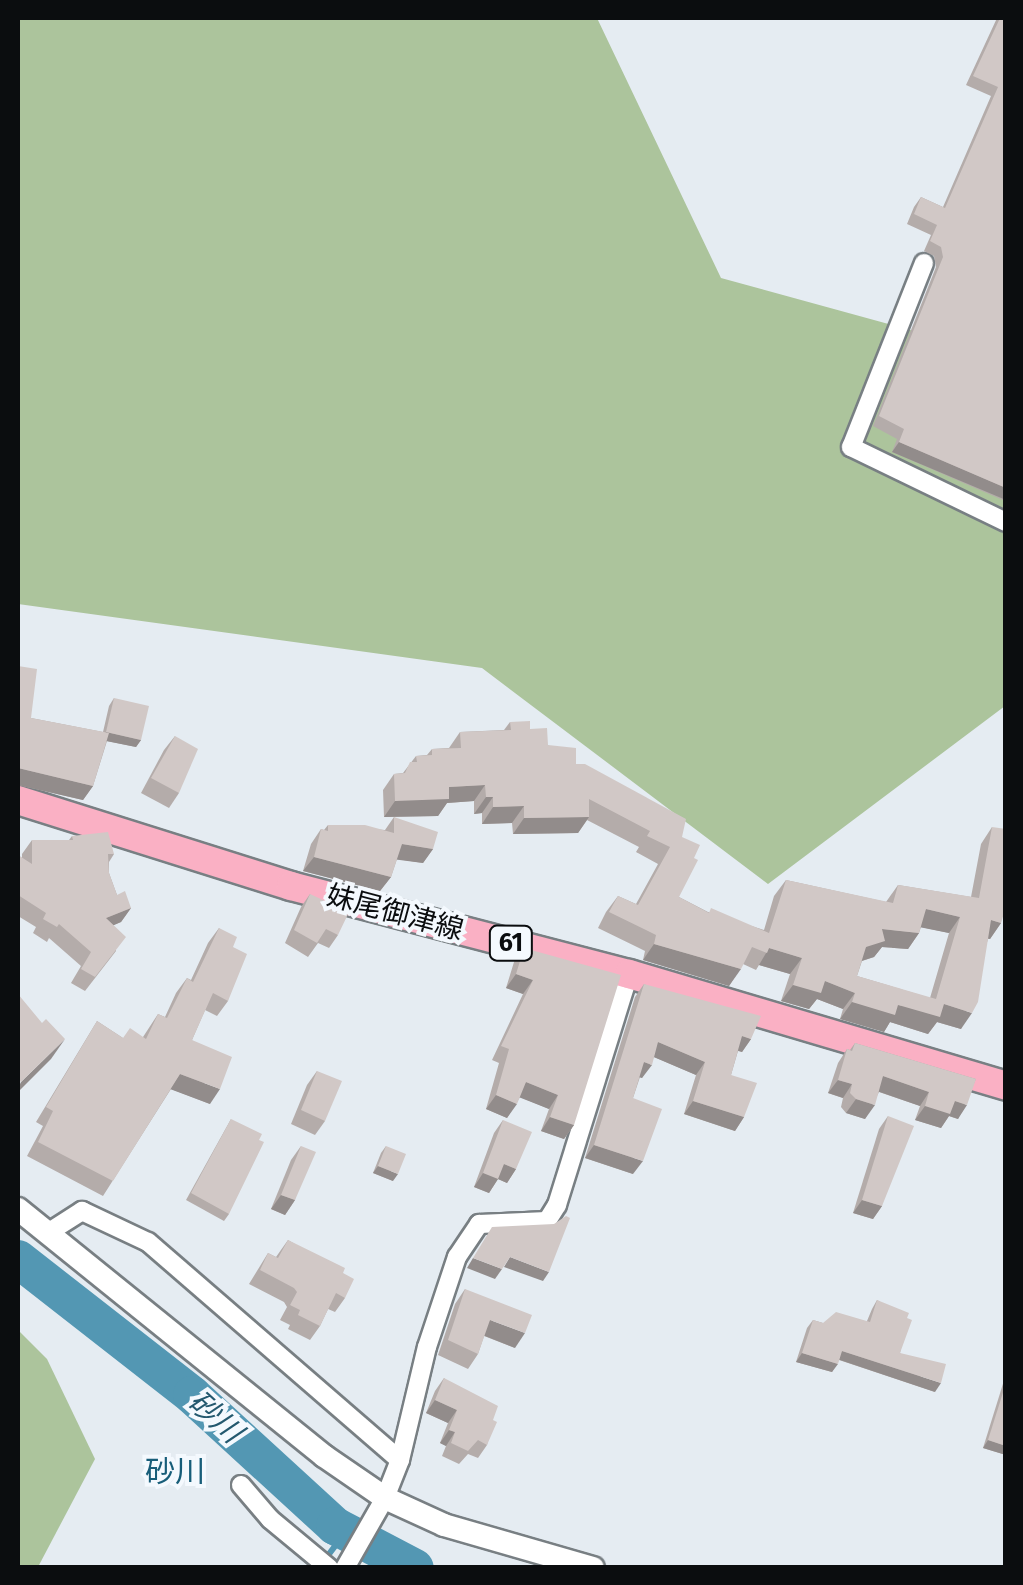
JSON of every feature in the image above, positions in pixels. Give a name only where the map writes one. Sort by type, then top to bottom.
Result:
[{"type":"main road","name":"妹尾御津線","points":[[18,800],[292,886],[629,974],[1006,1086]]},
{"type":"street","points":[[924,263],[850,447],[1006,522]]},
{"type":"street","points":[[241,1485],[270,1518],[330,1565],[381,1504],[400,1460],[427,1347],[457,1257],[479,1224],[547,1221],[592,1104],[629,974]]},
{"type":"street","points":[[18,1209],[381,1504],[593,1568]]},
{"type":"street","points":[[46,1234],[82,1211],[148,1242],[400,1460]]},
{"type":"green space","points":[[18,18],[597,18],[721,278],[1005,356],[1005,706],[768,884],[482,668],[18,604]]},
{"type":"green space","points":[[18,1330],[47,1359],[95,1459],[38,1567],[18,1567]]},
{"type":"building","points":[[1000,18],[1006,18],[1006,488],[899,442],[904,429],[879,416],[943,257],[941,247],[930,241],[937,225],[914,214],[921,197],[945,208],[998,87],[973,76]]},
{"type":"building","points":[[18,666],[37,669],[31,718],[109,733],[93,786],[18,768]]},
{"type":"building","points":[[114,698],[149,706],[141,740],[106,732]]},
{"type":"building","points":[[530,721],[530,729],[547,728],[548,745],[576,748],[576,764],[585,764],[686,819],[682,837],[700,845],[694,858],[698,860],[679,897],[709,913],[711,908],[769,933],[786,880],[893,903],[898,885],[979,898],[992,827],[1006,829],[1006,907],[1001,923],[991,920],[978,1002],[972,1013],[944,1004],[940,1017],[898,1005],[895,1015],[852,1002],[855,993],[825,981],[821,993],[793,985],[802,958],[769,948],[767,953],[752,947],[741,969],[654,944],[656,935],[609,912],[618,896],[638,905],[670,847],[647,836],[650,831],[589,799],[589,817],[524,818],[524,806],[493,807],[493,797],[486,797],[485,785],[449,787],[449,799],[395,801],[394,774],[405,773],[410,762],[417,762],[416,756],[432,755],[432,749],[461,748],[460,732],[511,730],[510,722]],"holes":[[[926,909],[960,917],[936,999],[857,976],[866,947],[885,941],[882,929],[919,933]]]},
{"type":"building","points":[[175,736],[198,749],[179,793],[151,778]]},
{"type":"building","points":[[394,817],[438,832],[433,849],[402,844],[391,877],[314,857],[321,829],[328,831],[328,825],[365,825],[394,833]]},
{"type":"building","points":[[108,832],[114,854],[108,854],[109,873],[117,895],[125,891],[131,908],[106,918],[126,937],[95,977],[81,969],[91,952],[59,924],[57,927],[43,919],[46,913],[18,895],[18,855],[32,864],[32,840],[73,840],[72,836]]},
{"type":"building","points":[[310,894],[349,912],[338,935],[326,929],[317,943],[294,930]]},
{"type":"building","points":[[219,928],[237,937],[233,947],[247,954],[228,1001],[213,993],[192,1040],[232,1057],[220,1089],[180,1074],[113,1181],[38,1142],[53,1111],[46,1107],[97,1021],[123,1038],[130,1028],[146,1039],[158,1014],[167,1018],[187,978],[193,982]]},
{"type":"building","points":[[524,948],[621,975],[574,1125],[550,1117],[558,1095],[526,1082],[517,1104],[496,1095],[509,1049],[501,1046],[533,980],[516,974]]},
{"type":"building","points":[[644,984],[761,1016],[751,1039],[742,1036],[731,1075],[757,1083],[744,1117],[693,1101],[705,1062],[658,1042],[652,1065],[644,1062],[633,1098],[662,1109],[643,1161],[594,1145]]},
{"type":"building","points":[[18,994],[42,1023],[46,1019],[65,1039],[21,1082],[18,1079]]},
{"type":"building","points":[[855,1043],[976,1079],[967,1105],[955,1101],[950,1114],[925,1106],[929,1092],[883,1076],[875,1105],[856,1099],[850,1093],[852,1084],[838,1080],[847,1049],[852,1051]]},
{"type":"building","points":[[317,1071],[342,1081],[325,1121],[301,1110]]},
{"type":"building","points":[[888,1116],[914,1126],[882,1206],[862,1200]]},
{"type":"building","points":[[231,1119],[262,1134],[259,1140],[264,1142],[229,1214],[191,1193]]},
{"type":"building","points":[[503,1120],[532,1132],[516,1169],[504,1164],[498,1179],[483,1173]]},
{"type":"building","points":[[301,1146],[316,1152],[295,1200],[281,1195]]},
{"type":"building","points":[[386,1146],[406,1154],[398,1174],[378,1166]]},
{"type":"building","points":[[566,1216],[570,1218],[549,1272],[510,1257],[502,1269],[473,1258],[492,1227],[554,1224]]},
{"type":"building","points":[[288,1240],[345,1268],[343,1273],[354,1279],[345,1298],[336,1293],[320,1326],[298,1315],[300,1310],[290,1305],[297,1292],[294,1288],[260,1270],[268,1253],[278,1258]]},
{"type":"building","points":[[465,1289],[532,1315],[525,1333],[490,1320],[478,1354],[448,1340]]},
{"type":"building","points":[[877,1300],[909,1313],[907,1318],[912,1320],[900,1353],[946,1364],[941,1383],[842,1351],[838,1364],[802,1353],[813,1320],[823,1323],[836,1312],[870,1322]]},
{"type":"building","points":[[444,1378],[498,1406],[493,1420],[497,1422],[487,1445],[478,1440],[468,1451],[451,1443],[455,1432],[449,1430],[457,1410],[435,1400]]},
{"type":"building","points":[[1006,1383],[1006,1446],[988,1440]]},
{"type":"waterway","name":"砂川","points":[[18,1259],[192,1395],[335,1526],[415,1568]]},
{"type":"waterway","points":[[323,1562],[346,1532]]},
{"type":"district","name":"砂川","points":[[175,1472]]}]
